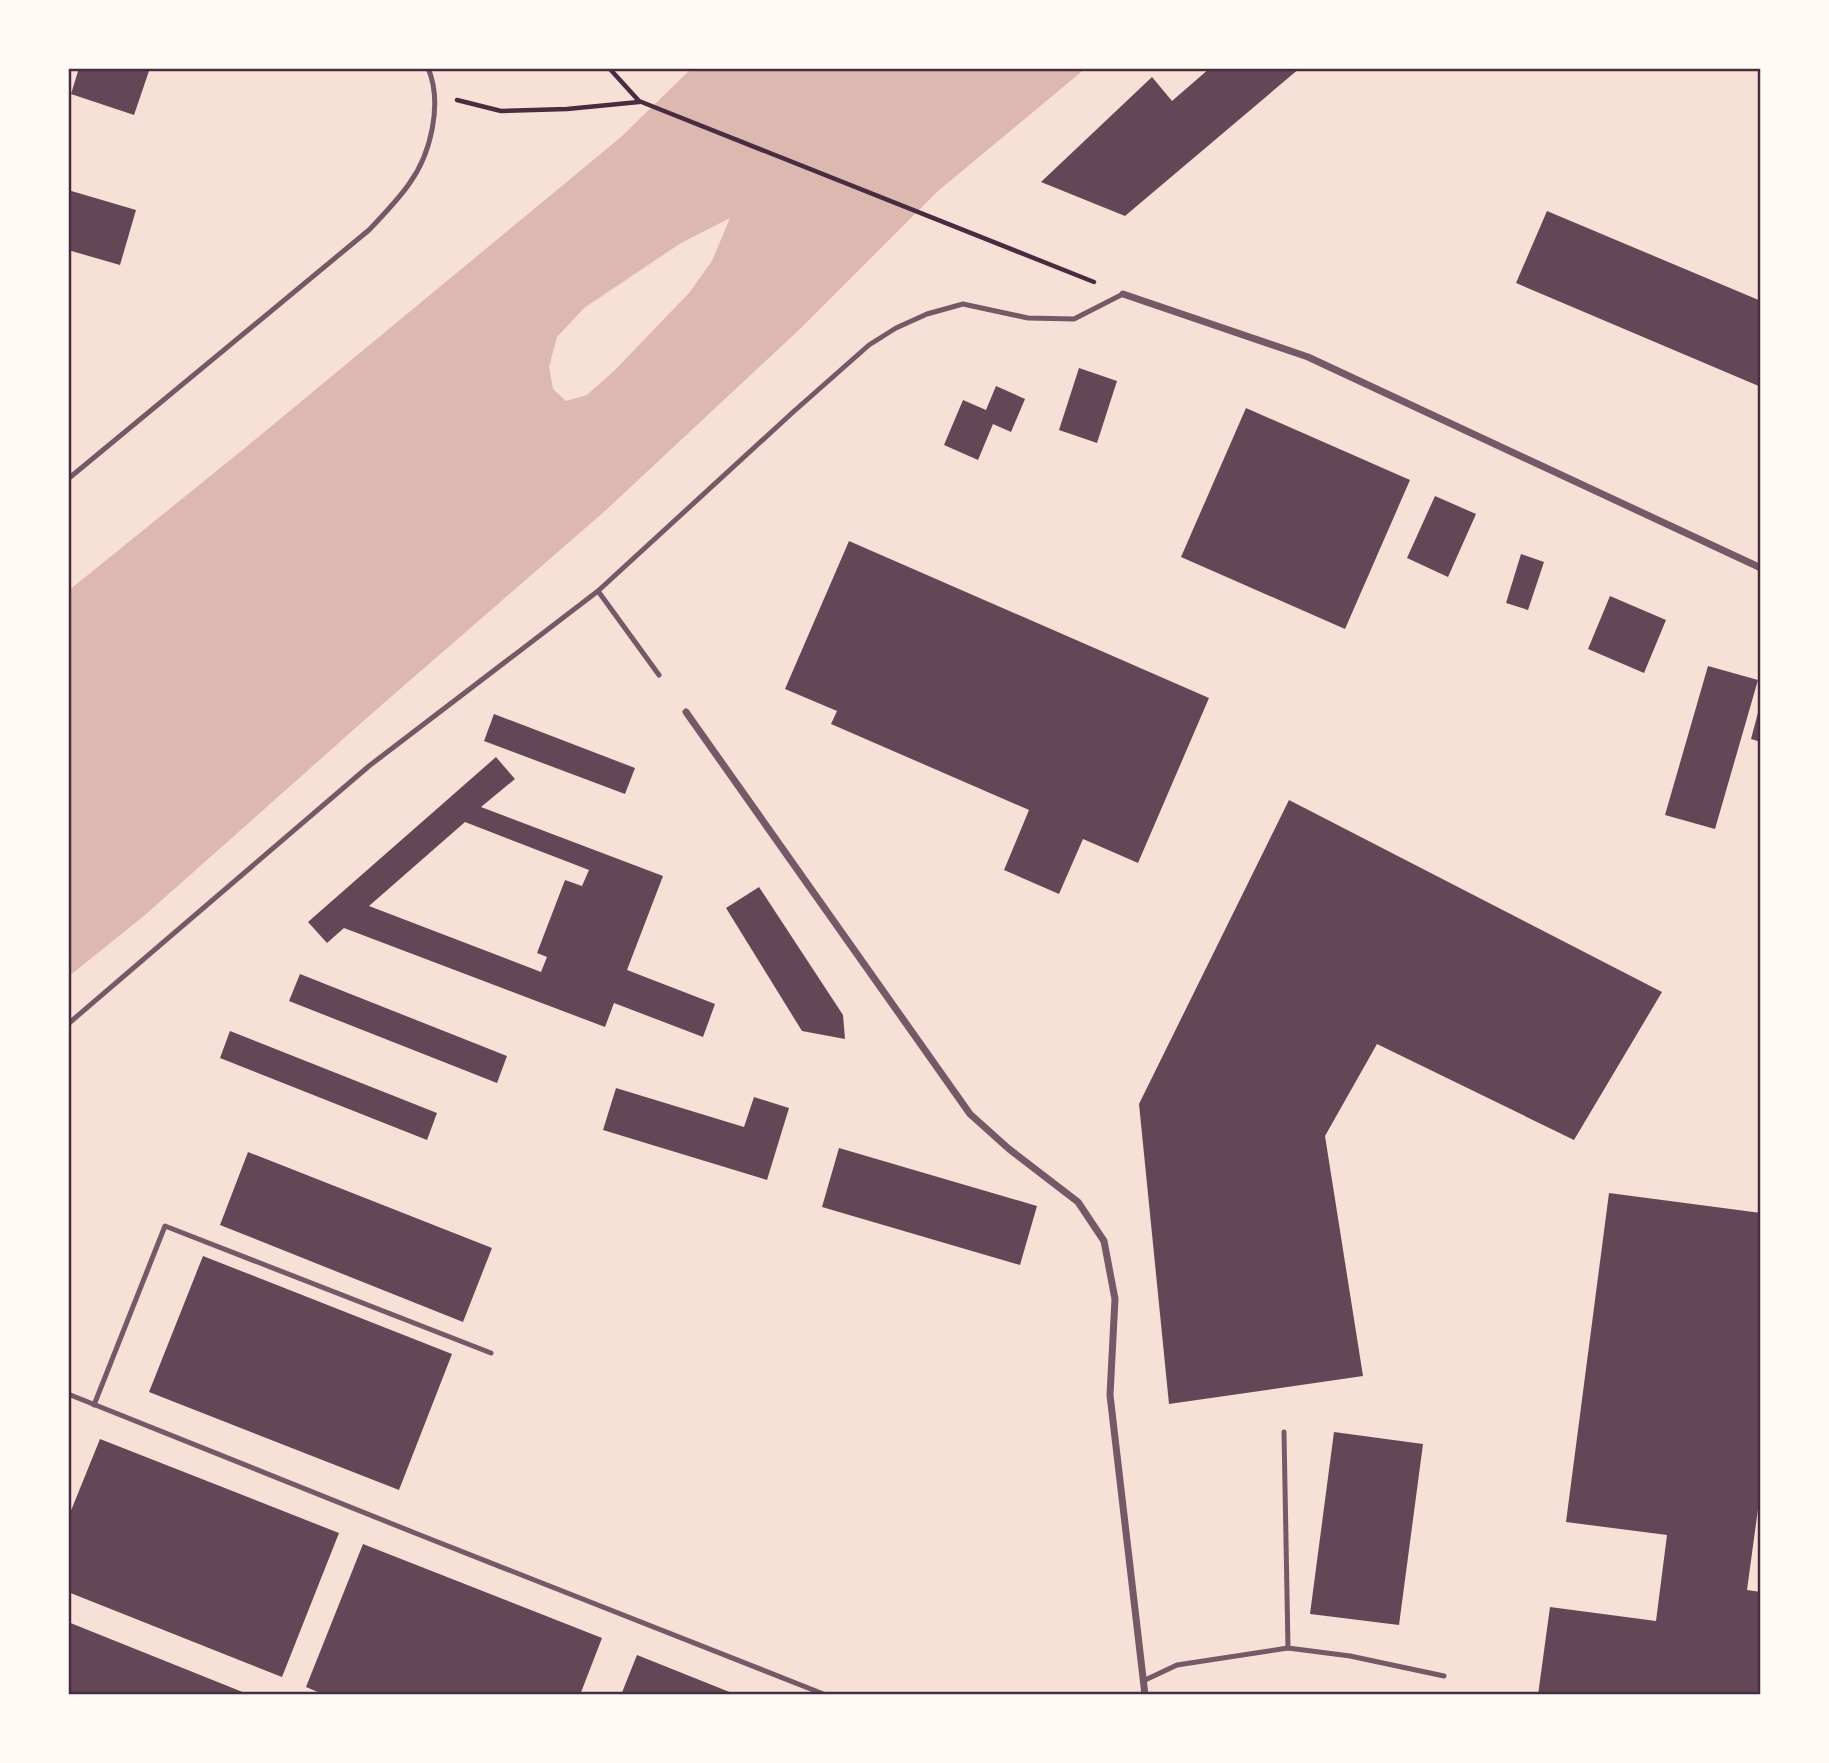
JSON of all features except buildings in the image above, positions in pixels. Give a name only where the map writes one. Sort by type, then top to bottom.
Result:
[{"type":"street","points":[[1123,294],[1308,357],[1761,568]]},
{"type":"street","points":[[686,712],[970,1114],[1009,1149],[1079,1202],[1104,1241],[1115,1299],[1111,1395],[1146,1695]]},
{"type":"lane","points":[[68,479],[369,230],[410,183],[428,148],[435,109],[428,68]]},
{"type":"lane","points":[[68,1024],[369,766],[598,591],[869,345],[896,328],[927,314],[963,304],[1028,318],[1074,320],[1123,294]]},
{"type":"lane","points":[[598,591],[659,675]]},
{"type":"lane","points":[[94,1405],[164,1226],[491,1353]]},
{"type":"lane","points":[[68,1394],[826,1695]]},
{"type":"lane","points":[[1284,1432],[1288,1648]]},
{"type":"lane","points":[[1143,1681],[1177,1665],[1288,1648],[1337,1654],[1444,1676]]},
{"type":"path","points":[[608,68],[639,102],[1123,294]]},
{"type":"path","points":[[433,95],[501,111],[567,109],[639,102]]},
{"type":"shaded area","points":[[692,68],[1086,68],[938,191],[801,328],[605,511],[145,915],[68,977],[68,591],[621,137]],"holes":[[[730,218],[712,261],[689,293],[615,370],[587,395],[566,401],[553,389],[549,367],[557,337],[584,308],[681,243]]]}]
